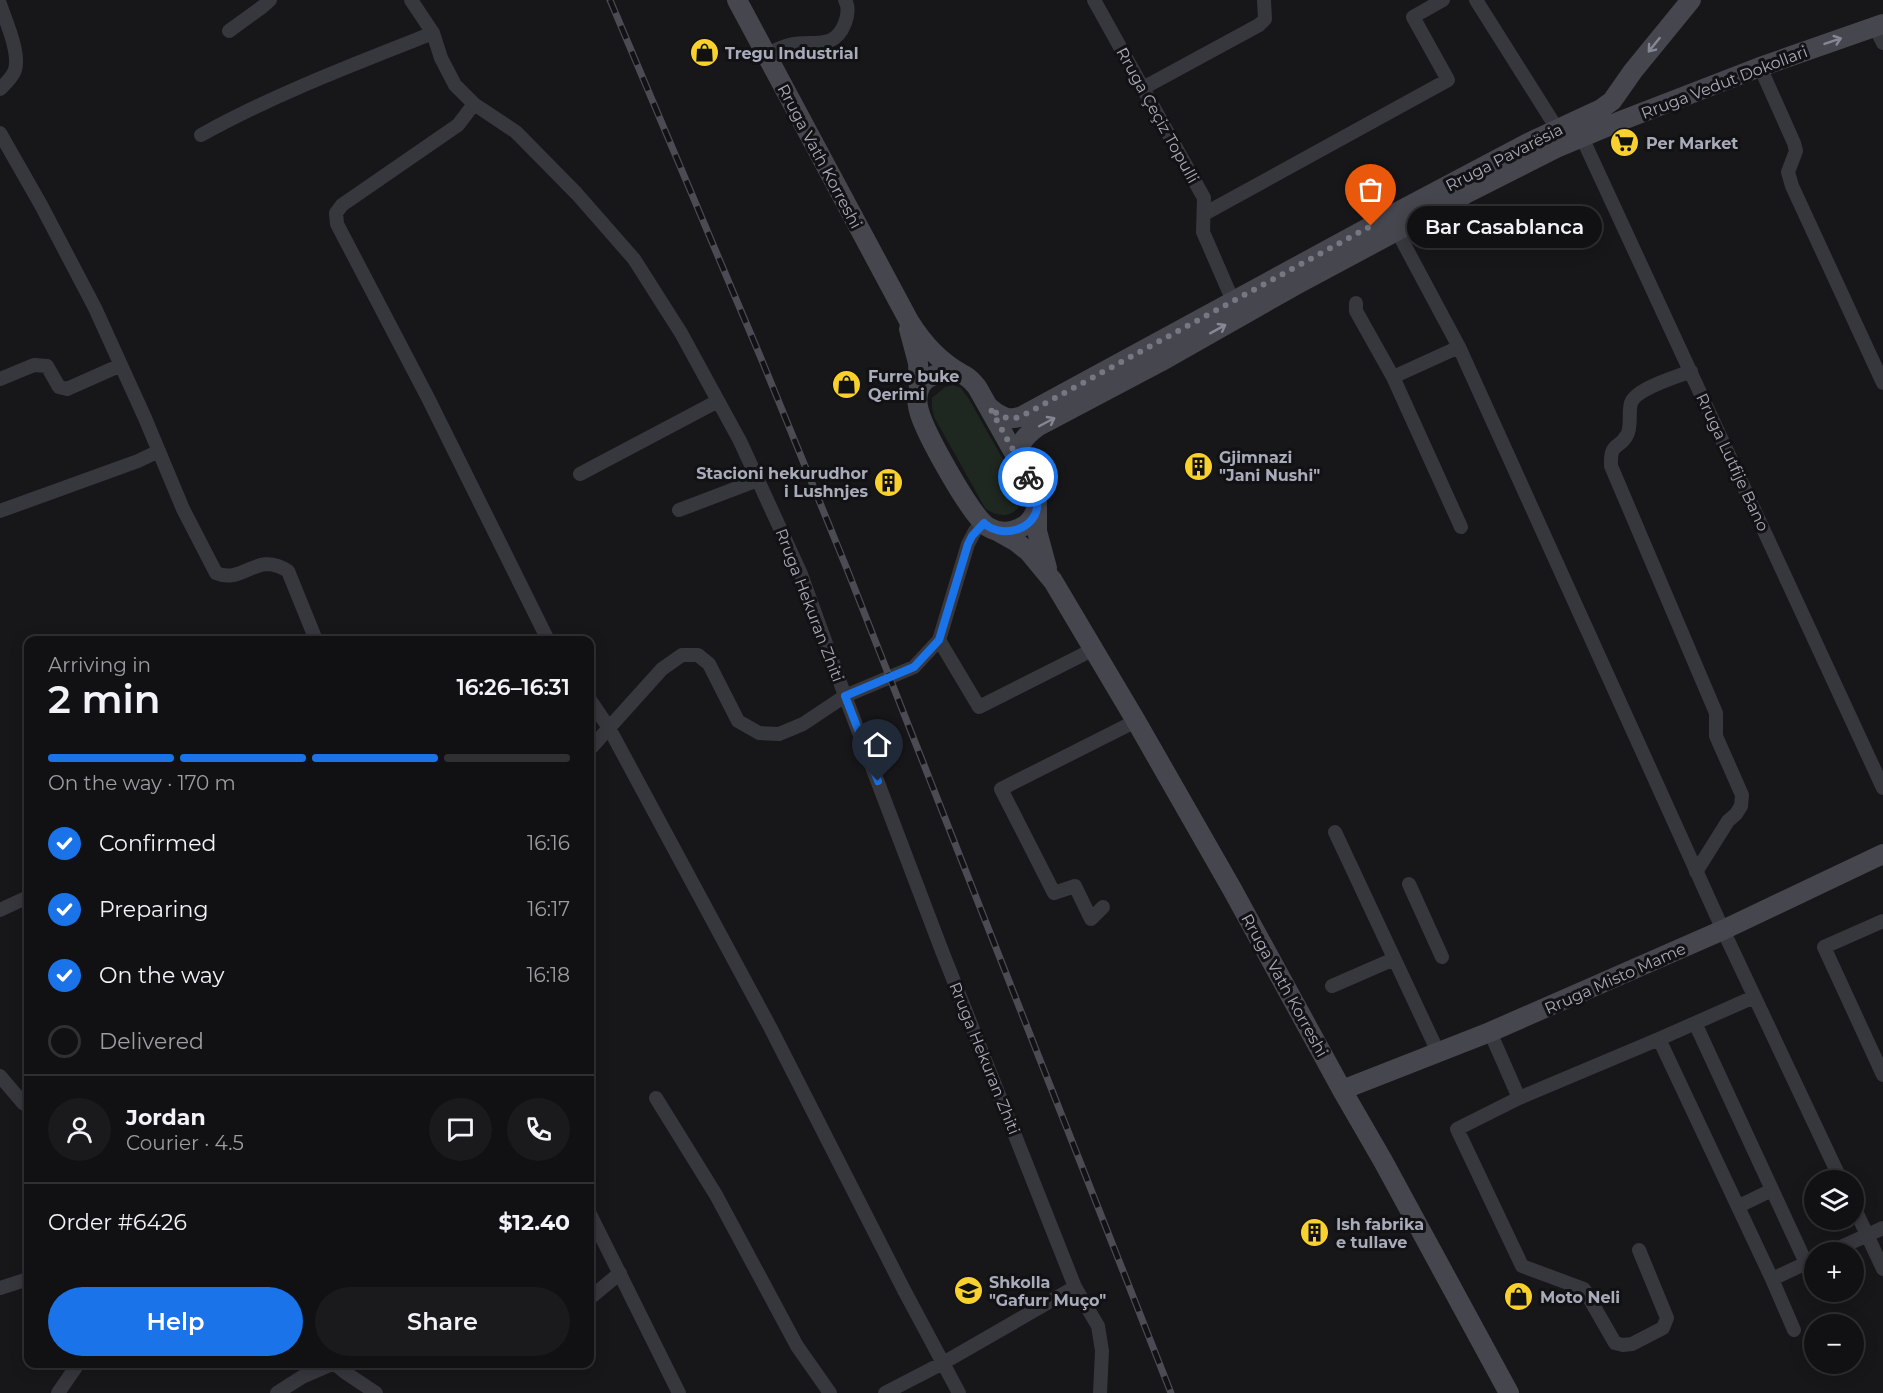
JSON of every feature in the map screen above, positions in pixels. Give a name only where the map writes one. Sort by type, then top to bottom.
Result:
[{"type":"street","points":[[229,31],[270,0]]},
{"type":"street","name":"Rruga Hekuran Zhiti","points":[[411,0],[433,33],[441,58],[455,85],[474,104],[516,132],[577,194],[634,259],[681,333],[740,441],[801,574],[942,951],[1075,1287],[1098,1326],[1102,1351],[1100,1393]]},
{"type":"street","name":"Rruga Vath Korreshi","points":[[737,0],[903,312],[931,349],[973,382],[990,408],[1035,490],[1038,539],[1053,581],[1232,889],[1509,1393]]},
{"type":"street","points":[[767,54],[787,45],[829,42],[841,33],[846,20],[848,6],[845,0]]},
{"type":"street","name":"Rruga Çeçiz Topulli","points":[[1094,0],[1204,198],[1203,232],[1233,301]]},
{"type":"street","points":[[1143,88],[1259,25],[1265,19],[1264,0]]},
{"type":"street","points":[[1204,214],[1448,80],[1413,16],[1443,0]]},
{"type":"street","name":"Rruga Lutfije Bano","points":[[1476,0],[1570,133],[1691,371],[1883,788]]},
{"type":"street","points":[[1570,133],[1614,98],[1691,0]]},
{"type":"street","points":[[0,4],[16,54],[15,70],[8,82],[0,89]]},
{"type":"street","name":"Rruga Vedut Dokollari","points":[[1570,133],[1634,116],[1760,67],[1880,31]]},
{"type":"street","points":[[201,135],[239,114],[373,56],[433,33]]},
{"type":"street","points":[[1760,67],[1794,143],[1796,151],[1788,172],[1792,186],[1883,383]]},
{"type":"street","points":[[1614,98],[1613,106],[1616,113],[1624,117],[1634,116]]},
{"type":"street","points":[[474,104],[458,125],[342,205],[336,213],[338,224],[428,398],[546,636]]},
{"type":"street","points":[[0,133],[90,298],[183,508],[216,573],[223,577],[267,563],[278,565],[288,571],[314,636]]},
{"type":"street","name":"Rruga Pavarësia","points":[[1022,467],[1021,443],[1037,427],[1502,175],[1570,133]]},
{"type":"street","name":"Rruga Pavarësia","points":[[990,408],[1000,416],[1016,419],[1388,217],[1570,133]]},
{"type":"street","points":[[1397,231],[1459,347],[1696,872],[1836,1170]]},
{"type":"street","points":[[1356,303],[1356,311],[1393,377],[1461,527]]},
{"type":"street","name":"Rruga Vath Korreshi","points":[[903,312],[918,363],[919,412],[955,482],[971,507],[991,527],[1015,540],[1029,552],[1053,581]]},
{"type":"street","points":[[1393,377],[1459,347]]},
{"type":"street","points":[[0,379],[34,365],[47,366],[59,387],[67,389],[121,365]]},
{"type":"street","points":[[1691,371],[1644,390],[1635,396],[1631,403],[1629,432],[1624,440],[1614,446],[1611,465],[1716,713],[1716,736],[1742,795],[1741,806],[1728,821],[1696,872]]},
{"type":"street","points":[[919,390],[924,381],[940,373],[962,374]]},
{"type":"street","points":[[580,474],[718,401]]},
{"type":"street","points":[[0,511],[138,461],[159,451]]},
{"type":"street","points":[[679,510],[758,480]]},
{"type":"street","points":[[594,745],[662,669],[682,655],[698,655],[709,664],[738,721],[759,733],[779,734],[803,724],[845,696],[914,667],[939,640],[972,536],[991,527],[1012,531],[1032,519],[1037,507]]},
{"type":"street","points":[[939,640],[979,707],[1094,649]]},
{"type":"street","points":[[594,706],[609,728],[770,1027],[959,1393]]},
{"type":"street","points":[[1103,907],[1091,919],[1075,886],[1054,893],[1001,789],[1136,721]]},
{"type":"street","points":[[1335,832],[1438,1052]]},
{"type":"street","name":"Rruga Misto Mame","points":[[1342,1090],[1490,1032],[1723,930],[1883,854]]},
{"type":"street","points":[[1409,884],[1442,957]]},
{"type":"street","points":[[0,910],[24,899]]},
{"type":"street","points":[[1883,921],[1824,947],[1883,1075]]},
{"type":"street","points":[[1332,986],[1394,959]]},
{"type":"street","points":[[1639,1250],[1667,1318],[1663,1328],[1632,1344],[1623,1345],[1615,1343],[1584,1289],[1522,1266],[1457,1129],[1519,1098],[1754,997]]},
{"type":"street","points":[[1695,1023],[1772,1190],[1804,1250]]},
{"type":"street","points":[[1490,1032],[1519,1098]]},
{"type":"street","points":[[1659,1039],[1794,1330]]},
{"type":"street","points":[[0,1076],[24,1099]]},
{"type":"street","points":[[656,1098],[716,1196],[797,1346],[830,1393]]},
{"type":"street","points":[[1738,1206],[1772,1190]]},
{"type":"street","points":[[594,1222],[679,1393]]},
{"type":"street","points":[[1852,1242],[1883,1228]]},
{"type":"street","points":[[1864,1229],[1883,1269]]},
{"type":"street","points":[[1772,1279],[1804,1264]]},
{"type":"street","points":[[594,1295],[620,1274]]},
{"type":"street","points":[[0,1288],[24,1281]]},
{"type":"street","points":[[885,1393],[943,1363],[1075,1287]]},
{"type":"street","points":[[58,1393],[75,1368]]},
{"type":"street","points":[[278,1393],[302,1377],[323,1368]]},
{"type":"street","points":[[339,1368],[373,1392]]},
{"type":"shaded area","points":[[953,385],[961,388],[969,399],[1022,493],[1019,507],[1010,514],[997,514],[985,508],[934,417],[932,398],[945,387]]},
{"type":"railway","points":[[610,0],[847,569],[1171,1393]]},
{"type":"way so far","points":[[1028,477],[990,408],[1000,416],[1016,419],[1371,226]]},
{"type":"place","name":"Tregu Industrial","points":[[704,53]]},
{"type":"place","name":"Per Market","points":[[1625,143]]},
{"type":"place","name":"Bar Casablanca","points":[[1371,226]]},
{"type":"place","name":"Furre buke Qerimi","points":[[847,385]]},
{"type":"place","name":"Gjimnazi \"Jani Nushi\"","points":[[1198,466]]},
{"type":"place","name":"Stacioni hekurudhor i Lushnjes","points":[[889,482]]},
{"type":"place","name":"Ish fabrika e tullave","points":[[1315,1233]]},
{"type":"place","name":"Shkolla \"Gafurr Muço\"","points":[[968,1291]]},
{"type":"place","name":"Moto Neli","points":[[1519,1297]]},
{"type":"route","points":[[878,781],[845,696],[914,667],[939,640],[966,552],[975,531],[984,523],[999,532],[1008,532],[1032,519],[1037,507],[1036,494],[1028,477]]}]
